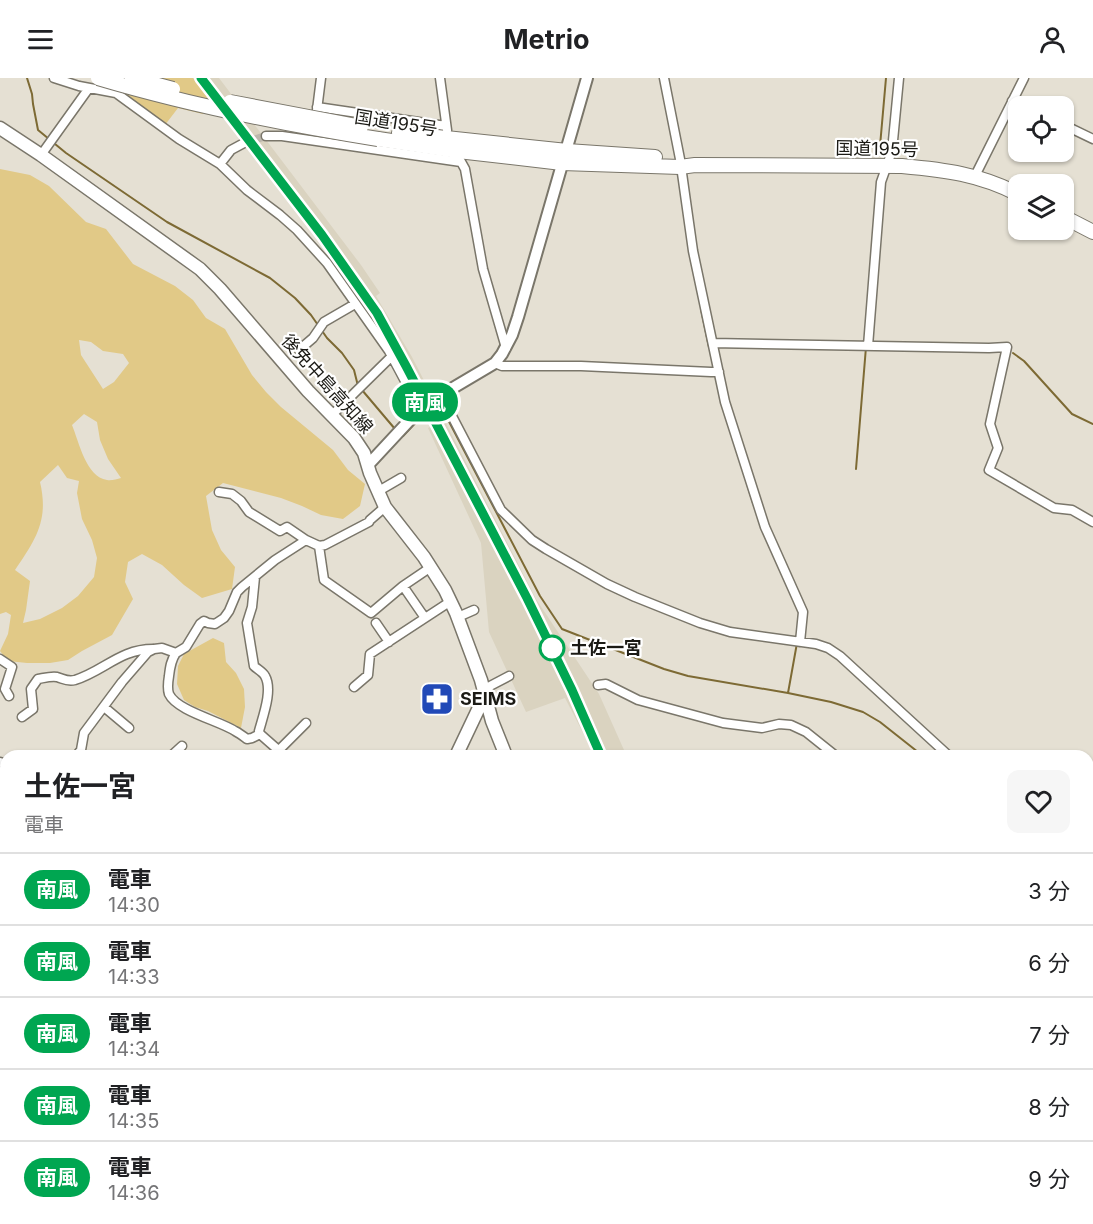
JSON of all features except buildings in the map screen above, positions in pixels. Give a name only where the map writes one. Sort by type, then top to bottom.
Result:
[{"type":"main road","name":"国道195号","points":[[132,78],[189,93],[378,134],[460,157],[564,157],[685,163],[888,166],[952,171],[991,182],[1008,190]]},
{"type":"main road","name":"国道195号","points":[[93,83],[297,125],[378,134],[448,133],[564,157]]},
{"type":"main road","name":"後免中島高知線","points":[[0,128],[200,269],[308,391],[354,438],[364,453],[377,492],[385,507],[424,557],[451,601],[481,680],[492,722],[504,750]]},
{"type":"main road","points":[[1074,222],[1093,232]]},
{"type":"main road","points":[[459,750],[485,695]]},
{"type":"street","points":[[54,78],[93,83],[116,93],[178,139],[220,164],[247,190],[297,230],[327,263],[392,356],[420,409]]},
{"type":"street","points":[[116,93],[121,78]]},
{"type":"street","points":[[313,140],[321,78]]},
{"type":"street","points":[[317,107],[448,133],[440,78]]},
{"type":"street","points":[[368,465],[420,409],[495,363],[506,348],[518,317],[587,78]]},
{"type":"street","points":[[664,78],[685,163],[693,251],[713,343],[715,372],[758,509],[803,612],[797,641]]},
{"type":"street","points":[[868,346],[881,182],[892,151],[899,78]]},
{"type":"street","points":[[1015,96],[1024,78]]},
{"type":"street","points":[[41,155],[93,83]]},
{"type":"street","points":[[975,177],[1008,109]]},
{"type":"street","points":[[1074,130],[1093,140]]},
{"type":"street","points":[[266,136],[274,135],[460,157],[465,169],[483,269],[506,348]]},
{"type":"street","points":[[220,164],[231,150],[244,143]]},
{"type":"street","points":[[299,350],[313,338],[324,322],[355,304]]},
{"type":"street","points":[[713,343],[1007,347],[990,424],[998,448],[989,470],[1054,508],[1072,510],[1093,522]]},
{"type":"street","points":[[332,415],[392,356]]},
{"type":"street","points":[[495,363],[502,366],[593,366],[715,372]]},
{"type":"street","points":[[441,395],[501,510],[532,540],[607,584],[700,623],[729,632],[816,644],[828,648],[840,656],[942,750]]},
{"type":"street","points":[[377,492],[401,478]]},
{"type":"street","points":[[219,492],[232,494],[249,512],[279,531],[287,527],[319,546],[369,522],[385,507]]},
{"type":"street","points":[[260,734],[247,739],[235,730],[176,702],[170,696],[167,686],[171,664],[176,653],[186,647],[202,622],[215,624],[224,618],[237,592],[275,560],[306,540]]},
{"type":"street","points":[[319,546],[324,580],[371,613],[403,586],[431,567]]},
{"type":"street","points":[[255,577],[252,607],[247,623],[254,666],[265,675],[268,685],[268,697],[259,731],[279,750]]},
{"type":"street","points":[[403,586],[425,618]]},
{"type":"street","points":[[354,687],[369,675],[370,654],[451,601]]},
{"type":"street","points":[[458,617],[474,610]]},
{"type":"street","points":[[376,623],[389,642]]},
{"type":"street","points":[[22,717],[33,709],[31,689],[38,680],[54,676],[68,682],[76,680],[130,652],[141,649],[162,648],[176,653]]},
{"type":"street","points":[[81,750],[84,733],[148,652],[154,649]]},
{"type":"street","points":[[0,659],[12,667],[5,689],[9,696]]},
{"type":"street","points":[[485,695],[490,686],[509,676]]},
{"type":"street","points":[[598,685],[606,684],[638,700],[723,723],[762,728],[779,724],[791,725],[806,732],[828,750]]},
{"type":"street","points":[[104,707],[129,728]]},
{"type":"street","points":[[284,750],[306,723]]},
{"type":"street","points":[[178,750],[182,746]]},
{"type":"shaded area","points":[[126,78],[193,78],[212,103],[203,114],[178,108],[165,125],[122,93]]},
{"type":"shaded area","points":[[195,78],[219,78],[380,293],[376,296],[412,357],[536,599],[599,694],[624,750],[592,750],[565,698],[526,712],[489,632],[481,543],[428,428],[434,425],[397,352],[370,306],[333,252]]},
{"type":"shaded area","points":[[0,169],[30,175],[49,186],[86,222],[106,229],[133,264],[175,286],[193,300],[206,318],[225,329],[252,375],[266,392],[333,450],[348,470],[365,484],[360,506],[343,519],[321,515],[281,498],[223,483],[206,496],[212,530],[221,550],[235,567],[232,589],[202,598],[162,565],[142,554],[128,562],[125,582],[133,599],[112,635],[68,660],[50,663],[8,661],[0,651],[8,634],[11,615],[6,612],[0,614]],"holes":[[[79,340],[91,342],[103,351],[123,354],[129,363],[114,382],[103,389],[81,355]],[[84,414],[97,422],[100,440],[108,459],[121,478],[107,480],[94,473],[84,458],[72,425]],[[58,465],[67,478],[79,481],[77,493],[82,519],[97,558],[94,577],[78,596],[62,608],[40,619],[23,623],[30,581],[15,570],[39,529],[43,507],[40,482]]]},
{"type":"shaded area","points":[[213,638],[224,643],[226,662],[236,673],[244,689],[245,707],[241,728],[184,700],[177,684],[178,666],[184,654]]},
{"type":"waterway","points":[[27,78],[38,130],[66,153],[167,222],[270,278],[295,298],[342,353],[354,370],[358,386]]},
{"type":"waterway","points":[[880,146],[886,78]]},
{"type":"waterway","points":[[701,309],[709,347]]},
{"type":"waterway","points":[[856,469],[866,347]]},
{"type":"waterway","points":[[1013,353],[1024,361],[1072,414],[1093,424]]},
{"type":"waterway","points":[[362,390],[395,429]]},
{"type":"waterway","points":[[401,435],[403,436],[421,417],[441,410],[444,412],[540,596],[562,629],[664,669],[688,676],[788,693],[831,702],[863,712],[880,722],[915,750]]},
{"type":"waterway","points":[[736,448],[753,503]]},
{"type":"waterway","points":[[788,693],[797,643]]},
{"type":"tunnel","points":[[244,143],[266,136]]},
{"type":"railway","points":[[201,78],[323,235],[377,313],[527,598],[598,750]]},
{"type":"train","name":"南風","points":[[201,78],[322,235],[377,313],[527,598],[598,750]]},
{"type":"place","name":"土佐一宮","points":[[552,648]]},
{"type":"place","name":"SEIMS","points":[[437,699]]}]
